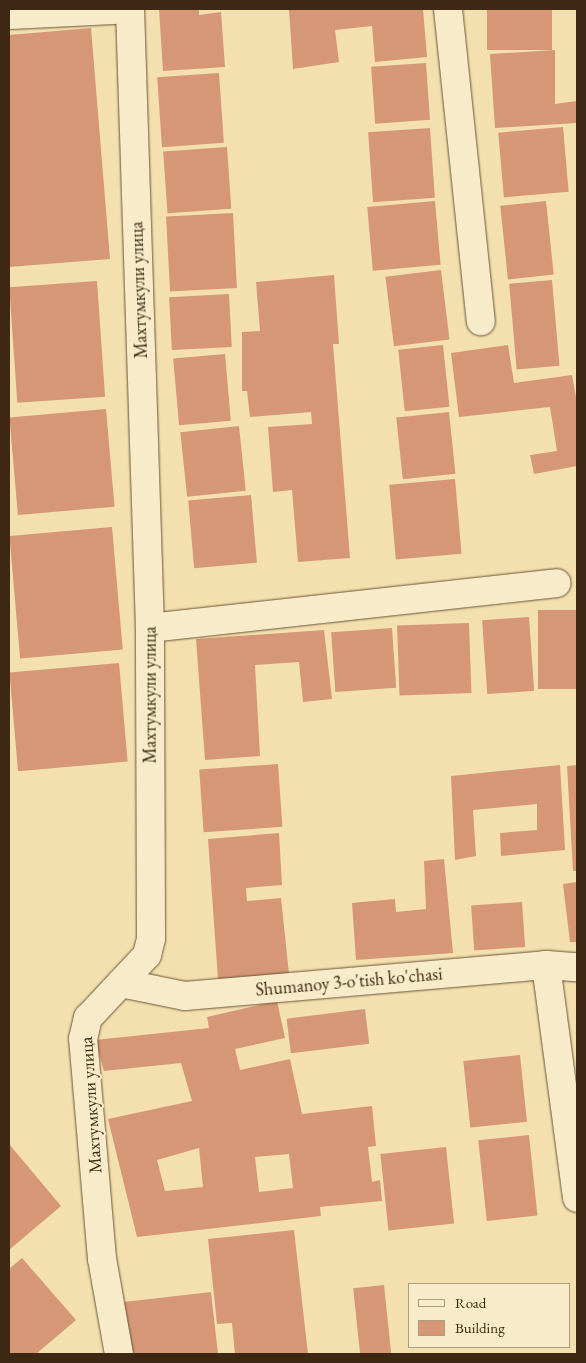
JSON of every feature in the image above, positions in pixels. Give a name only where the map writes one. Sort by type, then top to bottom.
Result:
[{"type":"street","points":[[9,16],[130,9]]},
{"type":"street","name":"Махтумкули улица","points":[[119,1354],[102,1259],[83,1039],[88,1018],[147,955],[151,939],[150,628],[130,9]]},
{"type":"street","points":[[448,9],[481,321]]},
{"type":"street","points":[[150,628],[557,583]]},
{"type":"street","points":[[546,965],[577,1198]]},
{"type":"street","name":"Shumanoy 3-o'tish ko'chasi","points":[[121,982],[185,996],[546,965],[577,967]]},
{"type":"building","points":[[159,9],[199,9],[199,15],[221,12],[225,67],[163,71]]},
{"type":"building","points":[[289,9],[423,9],[427,57],[375,62],[372,26],[335,30],[339,62],[293,69]]},
{"type":"building","points":[[487,9],[552,9],[552,50],[487,50]]},
{"type":"building","points":[[91,28],[110,259],[9,267],[9,35]]},
{"type":"building","points":[[555,50],[555,104],[577,101],[577,123],[495,128],[490,54]]},
{"type":"building","points":[[426,63],[430,120],[375,124],[371,67]]},
{"type":"building","points":[[219,73],[224,143],[162,147],[157,77]]},
{"type":"building","points":[[563,127],[569,192],[504,197],[498,133]]},
{"type":"building","points":[[430,128],[435,198],[373,202],[368,132]]},
{"type":"building","points":[[227,147],[231,209],[167,213],[163,151]]},
{"type":"building","points":[[435,201],[441,265],[373,271],[367,207]]},
{"type":"building","points":[[546,201],[554,275],[508,279],[500,206]]},
{"type":"building","points":[[233,213],[237,288],[170,291],[166,217]]},
{"type":"building","points":[[441,270],[450,339],[394,346],[385,277]]},
{"type":"building","points":[[334,275],[339,344],[333,344],[350,558],[298,562],[292,490],[273,492],[268,427],[312,424],[311,412],[250,417],[247,391],[242,391],[242,332],[260,331],[256,282]]},
{"type":"building","points":[[552,280],[559,366],[517,369],[509,284]]},
{"type":"building","points":[[97,281],[105,397],[17,403],[9,287]]},
{"type":"building","points":[[229,294],[232,347],[172,350],[169,297]]},
{"type":"building","points":[[443,345],[449,407],[405,411],[398,350]]},
{"type":"building","points":[[508,345],[514,383],[572,375],[577,403],[577,466],[534,474],[530,455],[557,451],[550,407],[459,417],[451,353]]},
{"type":"building","points":[[225,354],[231,421],[179,425],[173,359]]},
{"type":"building","points":[[106,409],[115,507],[18,515],[9,417]]},
{"type":"building","points":[[449,412],[455,474],[403,479],[396,418]]},
{"type":"building","points":[[239,426],[246,491],[187,497],[180,432]]},
{"type":"building","points":[[455,479],[462,554],[396,559],[389,485]]},
{"type":"building","points":[[251,495],[257,563],[194,568],[188,500]]},
{"type":"building","points":[[112,527],[123,650],[20,659],[9,536]]},
{"type":"building","points":[[538,610],[577,610],[577,689],[538,689]]},
{"type":"building","points":[[529,617],[534,691],[487,694],[482,620]]},
{"type":"building","points":[[469,623],[471,693],[399,695],[397,626]]},
{"type":"building","points":[[392,628],[396,688],[335,692],[331,632]]},
{"type":"building","points":[[324,630],[332,699],[303,702],[299,662],[255,665],[260,756],[205,760],[196,639]]},
{"type":"building","points":[[119,663],[128,762],[18,771],[9,673]]},
{"type":"building","points":[[278,764],[282,827],[204,832],[199,770]]},
{"type":"building","points":[[560,765],[565,850],[501,856],[500,833],[537,830],[537,804],[473,810],[476,856],[455,860],[451,776]]},
{"type":"building","points":[[577,765],[577,871],[573,871],[567,766]]},
{"type":"building","points":[[279,833],[282,885],[246,888],[247,901],[281,898],[289,974],[218,979],[208,839]]},
{"type":"building","points":[[444,859],[453,953],[356,960],[352,903],[395,899],[396,912],[426,909],[424,861]]},
{"type":"building","points":[[577,882],[577,942],[570,942],[563,884]]},
{"type":"building","points":[[522,902],[525,947],[474,950],[471,906]]},
{"type":"building","points":[[277,1001],[285,1038],[235,1049],[240,1070],[290,1059],[302,1114],[372,1106],[376,1146],[368,1147],[372,1182],[380,1180],[382,1201],[320,1207],[321,1216],[137,1237],[108,1119],[192,1101],[181,1063],[104,1071],[95,1040],[209,1028],[207,1017]],"holes":[[[199,1148],[203,1187],[165,1191],[157,1160]],[[289,1154],[293,1188],[259,1192],[255,1157]]]},
{"type":"building","points":[[365,1009],[369,1044],[291,1053],[287,1019]]},
{"type":"building","points":[[520,1055],[527,1122],[470,1128],[463,1061]]},
{"type":"building","points":[[529,1135],[537,1216],[487,1221],[478,1140]]},
{"type":"building","points":[[9,1144],[61,1206],[9,1250]]},
{"type":"building","points":[[446,1147],[454,1224],[388,1230],[380,1154]]},
{"type":"building","points":[[294,1230],[308,1354],[235,1354],[232,1323],[217,1324],[208,1239]]},
{"type":"building","points":[[22,1258],[76,1320],[36,1354],[9,1354],[9,1269]]},
{"type":"building","points":[[384,1285],[391,1354],[360,1354],[353,1288]]},
{"type":"building","points":[[211,1292],[218,1354],[130,1354],[124,1302]]}]
